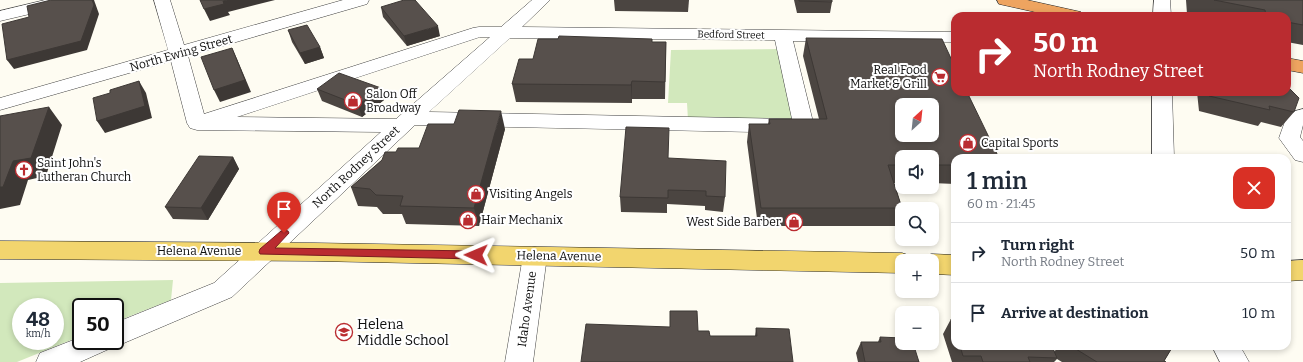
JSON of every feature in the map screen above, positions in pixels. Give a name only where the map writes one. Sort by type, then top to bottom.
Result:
[{"type":"highway","points":[[1006,0],[1058,12]]},
{"type":"highway","points":[[1291,65],[1303,67]]},
{"type":"main road","name":"Helena Avenue","points":[[0,250],[535,256],[895,264]]},
{"type":"main road","points":[[939,264],[951,264]]},
{"type":"main road","points":[[1291,270],[1303,270]]},
{"type":"street","points":[[0,16],[66,0]]},
{"type":"street","points":[[162,0],[197,123],[405,122],[804,126],[783,35]]},
{"type":"street","name":"North Ewing Street","points":[[0,104],[178,54],[361,0]]},
{"type":"street","name":"North Rodney Street","points":[[124,331],[223,290],[405,122],[542,0]]},
{"type":"street","name":"Bedford Street","points":[[197,123],[479,32],[951,37]]},
{"type":"street","points":[[1162,96],[1163,154]]},
{"type":"street","points":[[1303,115],[1295,118],[1288,138],[1303,155]]},
{"type":"street","name":"Idaho Avenue","points":[[519,362],[535,256]]},
{"type":"street","points":[[1291,276],[1303,281]]},
{"type":"street","points":[[50,362],[79,350]]},
{"type":"street","points":[[1227,350],[1234,362]]},
{"type":"green space","points":[[782,49],[797,122],[688,120],[687,103],[668,103],[671,50]]},
{"type":"green space","points":[[173,280],[171,300],[124,318],[124,298],[72,298],[72,340],[64,343],[64,298],[12,298],[12,350],[47,350],[17,362],[0,362],[0,283]]},
{"type":"building","points":[[51,0],[92,0],[94,5],[81,41],[7,60],[2,24],[29,17],[27,6]]},
{"type":"building","points":[[200,0],[227,0],[223,1],[224,4],[204,9]]},
{"type":"building","points":[[404,0],[415,0],[438,26],[404,36],[381,7]]},
{"type":"building","points":[[832,0],[832,2],[799,1]]},
{"type":"building","points":[[1214,0],[1303,0],[1303,25],[1291,23],[1291,12],[1265,12],[1265,10]]},
{"type":"building","points":[[307,25],[320,47],[300,53],[288,30]]},
{"type":"building","points":[[559,36],[652,39],[652,42],[666,42],[665,82],[632,81],[631,85],[512,84],[519,59],[533,59],[538,39],[558,39]]},
{"type":"building","points":[[806,38],[942,39],[951,58],[951,96],[969,96],[997,154],[951,154],[951,165],[939,165],[939,150],[895,150],[895,165],[888,165],[895,186],[895,194],[897,194],[900,202],[895,202],[895,208],[761,208],[749,124],[770,124],[769,119],[827,119]]},
{"type":"building","points":[[232,48],[245,80],[214,90],[201,57]]},
{"type":"building","points":[[339,73],[381,88],[358,105],[317,89]]},
{"type":"building","points":[[139,81],[145,106],[97,121],[93,98],[110,93],[110,90]]},
{"type":"building","points":[[1291,90],[1299,98],[1294,112],[1269,106],[1270,110],[1209,96],[1291,96]]},
{"type":"building","points":[[49,107],[31,158],[13,161],[3,187],[0,187],[0,116]]},
{"type":"building","points":[[459,110],[501,111],[474,208],[400,206],[403,196],[376,195],[370,189],[351,187],[382,160],[385,152],[396,152],[398,148],[419,148],[428,124],[454,124]]},
{"type":"building","points":[[626,127],[669,128],[668,158],[726,161],[725,197],[706,196],[706,191],[668,190],[668,198],[620,197]]},
{"type":"building","points":[[199,156],[233,157],[201,208],[165,207]]},
{"type":"building","points":[[670,311],[697,311],[698,331],[709,331],[710,336],[757,336],[756,328],[789,329],[793,362],[581,362],[586,324],[670,327]]},
{"type":"building","points":[[880,337],[895,338],[895,350],[915,350],[919,362],[865,362],[861,342],[881,342]]},
{"type":"building","points":[[961,350],[1054,350],[1057,358],[1028,357],[1030,362],[983,362],[981,356],[963,356]]},
{"type":"building","points":[[1078,350],[1171,350],[1164,361],[1166,362],[1097,362]]},
{"type":"place","name":"Real Food Market & Grill","points":[[940,77]]},
{"type":"place","name":"Salon Off Broadway","points":[[353,101]]},
{"type":"place","name":"Capital Sports","points":[[968,143]]},
{"type":"place","name":"Saint John's Lutheran Church","points":[[24,170]]},
{"type":"place","name":"Visiting Angels","points":[[476,194]]},
{"type":"place","name":"Hair Mechanix","points":[[468,220]]},
{"type":"place","name":"West Side Barber","points":[[794,222]]},
{"type":"place","name":"Helena Middle School","points":[[344,332]]},
{"type":"route","points":[[284,233],[264,252],[476,255]]}]
